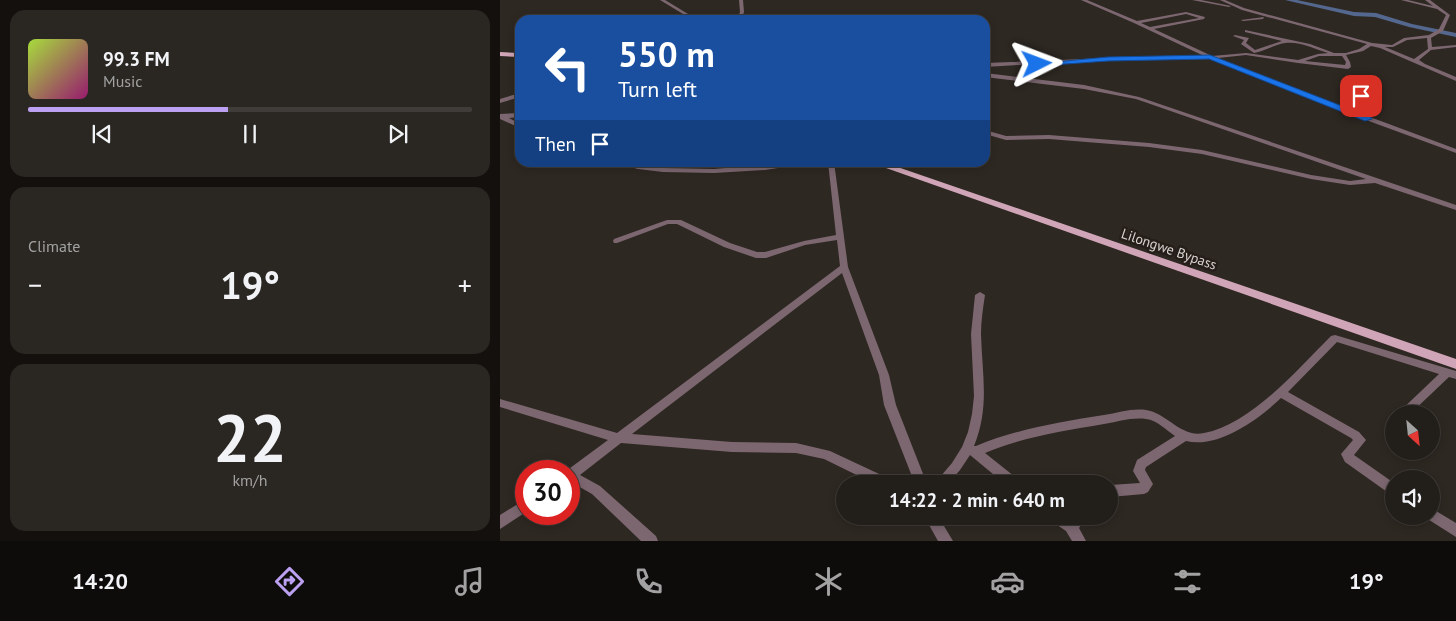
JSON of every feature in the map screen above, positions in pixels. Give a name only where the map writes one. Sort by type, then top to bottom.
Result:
[{"type":"main road","points":[[500,54],[515,55]]},
{"type":"main road","name":"Lilongwe Bypass","points":[[887,167],[1456,364]]},
{"type":"street","points":[[662,0],[688,15]]},
{"type":"street","points":[[741,0],[741,15]]},
{"type":"street","points":[[1086,1],[1097,0]]},
{"type":"street","points":[[1194,0],[1239,7]]},
{"type":"street","points":[[1222,0],[1276,18],[1394,51],[1429,69],[1456,79]]},
{"type":"street","points":[[1403,0],[1444,10]]},
{"type":"street","points":[[1298,62],[1318,55],[1344,54],[1361,50],[1370,44],[1392,46],[1409,38],[1431,36],[1440,31],[1448,15],[1444,10],[1428,0]]},
{"type":"street","points":[[1086,1],[1152,28],[1210,57],[1368,119],[1456,151]]},
{"type":"street","points":[[1137,22],[1186,13],[1204,18],[1152,28]]},
{"type":"street","points":[[1243,20],[1248,18],[1276,18]]},
{"type":"street","points":[[1247,31],[1319,48],[1335,54]]},
{"type":"street","points":[[1235,36],[1247,39],[1243,43],[1252,48],[1253,53]]},
{"type":"street","points":[[1431,36],[1429,37],[1431,46]]},
{"type":"street","points":[[990,65],[1210,57],[1253,53],[1286,41]]},
{"type":"street","points":[[1429,69],[1416,60],[1431,46],[1456,46]]},
{"type":"street","points":[[1253,53],[1298,62],[1348,67],[1344,54]]},
{"type":"street","points":[[990,76],[1125,94],[1454,205]]},
{"type":"street","points":[[1368,119],[1363,112],[1368,107],[1359,97],[1377,84],[1375,82]]},
{"type":"street","points":[[500,101],[515,96]]},
{"type":"street","points":[[500,116],[515,115]]},
{"type":"street","points":[[500,116],[515,124]]},
{"type":"street","points":[[990,133],[1006,138],[1049,137],[1142,144],[1202,152],[1311,177],[1350,183],[1376,180]]},
{"type":"street","points":[[646,167],[718,170],[754,167]]},
{"type":"street","points":[[832,167],[844,267],[884,375],[890,405],[918,475]]},
{"type":"street","points":[[617,241],[667,222],[678,222],[727,245],[756,255],[766,255],[804,243],[840,237]]},
{"type":"street","points":[[580,467],[844,267]]},
{"type":"street","points":[[972,450],[979,406],[980,378],[976,332],[980,295]]},
{"type":"street","points":[[949,475],[972,450],[1006,438],[1065,426],[1147,414],[1184,437],[1203,438],[1241,425],[1280,392],[1335,338],[1452,373]]},
{"type":"street","points":[[1413,405],[1452,373]]},
{"type":"street","points":[[1280,392],[1355,435],[1360,440],[1347,454],[1349,458],[1385,484]]},
{"type":"street","points":[[500,403],[619,438],[732,447],[796,448],[826,455],[869,475]]},
{"type":"street","points":[[1118,490],[1144,488],[1147,484],[1139,471],[1141,464],[1184,437]]},
{"type":"street","points":[[972,450],[1004,475]]},
{"type":"street","points":[[580,481],[596,490],[651,541]]},
{"type":"street","points":[[500,522],[515,512]]},
{"type":"street","points":[[1440,520],[1456,531]]},
{"type":"street","points":[[936,525],[946,541]]},
{"type":"street","points":[[1068,525],[1079,541]]},
{"type":"waterway","points":[[1288,0],[1354,14],[1376,15],[1411,26],[1456,35]]},
{"type":"route","points":[[1037,64],[1108,59],[1210,57],[1368,119],[1363,112],[1368,107],[1360,101],[1359,97],[1361,96]]}]
